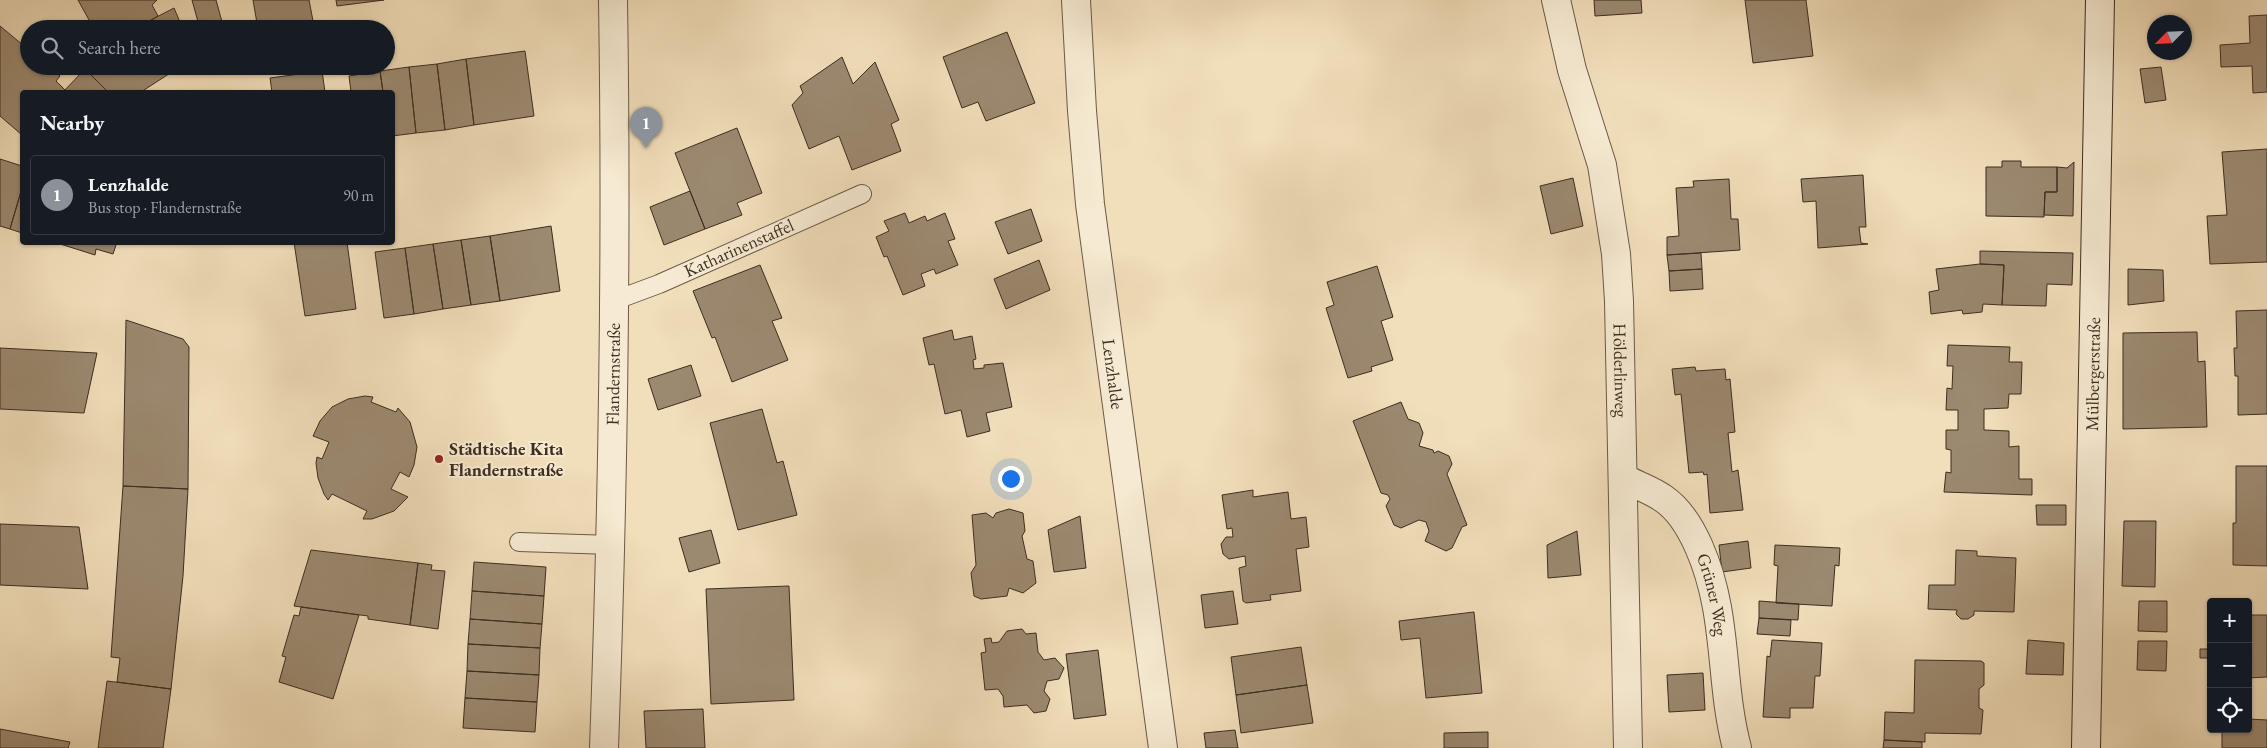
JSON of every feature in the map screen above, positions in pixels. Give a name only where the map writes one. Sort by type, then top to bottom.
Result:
[{"type":"street","name":"Flandernstraße","points":[[604,748],[612,545],[616,300],[614,0]]},
{"type":"street","name":"Lenzhalde","points":[[1076,0],[1081,101],[1090,204],[1163,748]]},
{"type":"street","name":"Hölderlinweg","points":[[1556,0],[1572,70],[1602,165],[1616,254],[1619,301],[1628,748]]},
{"type":"street","name":"Mülbergerstraße","points":[[2086,748],[2100,0]]},
{"type":"street","name":"Grüner Weg","points":[[1623,478],[1664,499],[1686,523],[1700,548],[1716,596],[1732,725],[1737,748]]},
{"type":"lane","name":"Katharinenstaffel","points":[[616,300],[659,284],[862,194]]},
{"type":"lane","points":[[519,542],[612,545]]},
{"type":"building","points":[[78,0],[157,0],[152,5],[158,16],[151,20],[89,20]]},
{"type":"building","points":[[192,0],[216,0],[222,20],[198,20]]},
{"type":"building","points":[[253,0],[309,0],[313,20],[256,20]]},
{"type":"building","points":[[336,0],[384,0],[337,6]]},
{"type":"building","points":[[1594,0],[1641,0],[1642,13],[1595,16]]},
{"type":"building","points":[[1745,0],[1806,0],[1813,56],[1753,63]]},
{"type":"building","points":[[174,8],[179,20],[151,20]]},
{"type":"building","points":[[2267,15],[2267,92],[2253,93],[2252,66],[2221,67],[2220,45],[2250,43],[2249,16]]},
{"type":"building","points":[[0,26],[20,43],[20,75],[59,75],[60,76],[56,81],[65,90],[20,90],[20,133],[0,116]]},
{"type":"building","points":[[1007,32],[1035,103],[986,121],[978,102],[962,108],[943,57]]},
{"type":"building","points":[[525,51],[534,116],[474,125],[466,59]]},
{"type":"building","points":[[842,57],[853,84],[875,62],[899,120],[891,124],[901,151],[852,170],[839,136],[809,149],[792,105],[803,93],[800,86]]},
{"type":"building","points":[[466,59],[474,125],[445,130],[437,64]]},
{"type":"building","points":[[437,64],[445,130],[416,133],[409,67]]},
{"type":"building","points":[[409,67],[416,133],[395,136],[395,90],[383,90],[381,75],[395,75],[395,69]]},
{"type":"building","points":[[2161,67],[2166,100],[2145,103],[2140,69]]},
{"type":"building","points":[[79,75],[91,75],[106,90],[65,90]]},
{"type":"building","points":[[91,75],[167,75],[144,90],[106,90]]},
{"type":"building","points":[[292,75],[323,75],[325,90],[272,90],[270,78]]},
{"type":"building","points":[[381,75],[383,90],[351,90],[349,76]]},
{"type":"building","points":[[737,128],[762,193],[737,203],[742,215],[705,229],[675,153]]},
{"type":"building","points":[[2267,149],[2267,262],[2210,264],[2207,216],[2227,215],[2222,152]]},
{"type":"building","points":[[0,159],[20,165],[20,195],[10,229],[0,226]]},
{"type":"building","points":[[2002,161],[2021,161],[2021,167],[2057,167],[2057,192],[2045,192],[2044,217],[1986,216],[1986,167],[2002,167]]},
{"type":"building","points":[[2074,162],[2073,216],[2044,215],[2045,192],[2057,192],[2057,167],[2067,168]]},
{"type":"building","points":[[1863,175],[1866,227],[1859,227],[1861,243],[1868,244],[1818,248],[1816,201],[1803,202],[1801,179]]},
{"type":"building","points":[[1573,178],[1583,226],[1551,234],[1540,186]]},
{"type":"building","points":[[1729,179],[1731,219],[1738,219],[1740,250],[1667,255],[1667,237],[1679,236],[1676,188],[1694,187],[1693,181]]},
{"type":"building","points":[[690,191],[705,229],[664,245],[650,207]]},
{"type":"building","points":[[20,195],[20,232],[10,229]]},
{"type":"building","points":[[1031,209],[1042,241],[1008,254],[995,222]]},
{"type":"building","points":[[905,213],[909,223],[925,216],[927,221],[945,213],[955,239],[948,241],[958,265],[936,274],[934,269],[921,274],[925,286],[903,295],[887,256],[884,257],[876,237],[889,231],[884,221]]},
{"type":"building","points":[[551,226],[560,291],[500,301],[490,236]]},
{"type":"building","points":[[490,236],[500,301],[471,305],[461,240]]},
{"type":"building","points":[[461,240],[471,305],[443,309],[433,244]]},
{"type":"building","points":[[433,244],[443,309],[414,314],[405,248]]},
{"type":"building","points":[[63,245],[116,245],[113,254],[96,249],[95,255]]},
{"type":"building","points":[[294,245],[347,245],[356,309],[305,316]]},
{"type":"building","points":[[405,248],[414,314],[384,318],[375,252]]},
{"type":"building","points":[[1980,251],[2073,253],[2072,285],[2047,284],[2046,306],[2002,305],[2004,265],[1980,264]]},
{"type":"building","points":[[1701,253],[1702,269],[1669,271],[1667,255]]},
{"type":"building","points":[[1039,260],[1050,290],[1006,309],[994,279]]},
{"type":"building","points":[[1980,264],[2004,265],[2002,305],[1983,304],[1982,312],[1963,314],[1962,310],[1931,314],[1929,292],[1939,290],[1936,269]]},
{"type":"building","points":[[760,265],[782,318],[772,321],[788,360],[732,382],[715,337],[712,338],[693,291]]},
{"type":"building","points":[[1377,266],[1393,317],[1381,321],[1393,360],[1371,367],[1372,371],[1348,378],[1326,308],[1334,305],[1327,282]]},
{"type":"building","points":[[1702,269],[1703,289],[1670,291],[1669,271]]},
{"type":"building","points":[[2128,269],[2163,270],[2164,301],[2128,305]]},
{"type":"building","points":[[2267,310],[2267,414],[2238,415],[2238,376],[2235,376],[2234,348],[2237,348],[2236,311]]},
{"type":"building","points":[[126,320],[183,339],[189,347],[188,489],[123,486]]},
{"type":"building","points":[[952,330],[954,340],[972,336],[976,359],[973,360],[974,369],[984,368],[984,365],[1003,363],[1012,407],[986,413],[990,431],[967,437],[961,410],[945,414],[934,364],[929,365],[923,338]]},
{"type":"building","points":[[2197,332],[2198,362],[2205,361],[2207,427],[2123,429],[2123,333]]},
{"type":"building","points":[[1948,345],[2010,347],[2009,362],[2022,362],[2021,394],[2009,394],[2008,408],[1984,409],[1984,430],[2009,431],[2009,447],[2019,446],[2019,479],[2032,479],[2032,495],[1944,492],[1946,472],[1951,473],[1951,450],[1946,449],[1946,430],[1958,430],[1958,410],[1946,410],[1947,388],[1952,389],[1953,366],[1947,366]]},
{"type":"building","points":[[0,348],[97,353],[84,413],[0,409]]},
{"type":"building","points":[[691,365],[701,396],[658,410],[648,379]]},
{"type":"building","points":[[1695,367],[1696,371],[1725,369],[1726,380],[1730,379],[1735,432],[1728,433],[1732,472],[1738,470],[1743,510],[1710,513],[1707,474],[1704,475],[1703,472],[1689,473],[1681,394],[1675,395],[1672,369]]},
{"type":"building","name":"Städtische Kita Flandernstraße","points":[[365,396],[373,397],[371,402],[396,412],[398,408],[410,422],[417,447],[414,465],[409,477],[400,472],[391,489],[408,497],[394,511],[372,519],[363,519],[367,511],[332,494],[328,500],[318,478],[316,463],[317,457],[322,459],[329,442],[313,436],[320,421],[332,407],[348,399]]},
{"type":"building","points":[[1401,402],[1408,419],[1419,423],[1423,433],[1419,446],[1433,450],[1434,453],[1438,451],[1449,456],[1452,464],[1447,474],[1467,525],[1462,527],[1452,548],[1446,551],[1425,541],[1429,531],[1426,522],[1419,520],[1401,528],[1394,525],[1386,506],[1390,499],[1388,495],[1381,493],[1353,421]]},
{"type":"building","points":[[762,409],[777,463],[783,461],[797,515],[738,530],[710,423]]},
{"type":"building","points":[[2236,466],[2267,466],[2267,566],[2233,565],[2233,523],[2236,523]]},
{"type":"building","points":[[123,486],[188,489],[183,576],[171,689],[117,682],[120,658],[111,657]]},
{"type":"building","points":[[1253,490],[1253,497],[1288,492],[1291,519],[1306,517],[1309,547],[1296,549],[1301,591],[1270,595],[1271,600],[1246,603],[1243,601],[1239,568],[1246,566],[1245,556],[1229,559],[1223,554],[1221,544],[1226,537],[1233,537],[1232,528],[1227,529],[1222,495]]},
{"type":"building","points":[[2036,505],[2066,505],[2066,525],[2037,525]]},
{"type":"building","points":[[1009,509],[1023,513],[1025,531],[1022,536],[1027,559],[1033,561],[1036,583],[1023,593],[1009,588],[1007,596],[981,599],[974,596],[971,573],[976,565],[972,515],[986,513],[993,518],[996,513]]},
{"type":"building","points":[[1080,516],[1086,568],[1054,572],[1048,530]]},
{"type":"building","points":[[2124,521],[2156,521],[2155,587],[2122,586]]},
{"type":"building","points":[[0,524],[79,527],[88,589],[0,585]]},
{"type":"building","points":[[711,530],[720,563],[689,572],[679,538]]},
{"type":"building","points":[[1577,531],[1581,575],[1548,578],[1547,545]]},
{"type":"building","points":[[1748,541],[1751,568],[1722,572],[1719,545]]},
{"type":"building","points":[[1775,545],[1840,548],[1839,566],[1835,565],[1832,606],[1776,603],[1778,566],[1774,565]]},
{"type":"building","points":[[311,550],[418,563],[410,625],[368,619],[368,616],[294,606]]},
{"type":"building","points":[[1956,550],[1977,551],[1977,556],[2016,558],[2014,612],[1974,611],[1974,615],[1968,619],[1961,619],[1956,614],[1957,610],[1928,609],[1929,585],[1955,585]]},
{"type":"building","points":[[474,562],[546,567],[544,596],[472,591]]},
{"type":"building","points":[[418,563],[432,565],[431,570],[445,571],[438,629],[410,625]]},
{"type":"building","points":[[789,586],[794,700],[711,704],[706,589]]},
{"type":"building","points":[[472,591],[544,596],[542,624],[470,619]]},
{"type":"building","points":[[1233,591],[1238,624],[1205,628],[1201,595]]},
{"type":"building","points":[[1759,601],[1799,604],[1798,620],[1759,618]]},
{"type":"building","points":[[2139,601],[2167,601],[2167,632],[2138,631]]},
{"type":"building","points":[[301,607],[359,615],[333,699],[279,682],[286,657],[282,656],[294,615],[299,616]]},
{"type":"building","points":[[1474,612],[1482,693],[1426,698],[1420,638],[1401,640],[1399,621]]},
{"type":"building","points":[[2252,615],[2267,615],[2267,677],[2252,678]]},
{"type":"building","points":[[1759,618],[1791,620],[1790,636],[1757,634]]},
{"type":"building","points":[[470,619],[542,624],[540,648],[468,644]]},
{"type":"building","points":[[1022,629],[1026,634],[1036,633],[1038,652],[1044,660],[1055,658],[1064,668],[1059,679],[1047,681],[1044,691],[1050,699],[1046,711],[1034,713],[1027,705],[1004,707],[1003,696],[998,689],[985,690],[981,653],[986,652],[984,639],[991,638],[992,643],[999,642],[1007,631]]},
{"type":"building","points":[[1772,640],[1822,643],[1820,676],[1815,676],[1813,708],[1790,708],[1790,718],[1763,717],[1767,656],[1770,657]]},
{"type":"building","points":[[2028,640],[2064,643],[2063,675],[2026,674]]},
{"type":"building","points":[[2138,641],[2167,641],[2166,671],[2137,670]]},
{"type":"building","points":[[468,644],[540,648],[539,675],[467,671]]},
{"type":"building","points":[[1301,647],[1307,685],[1236,695],[1231,657]]},
{"type":"building","points":[[2200,649],[2207,649],[2207,658],[2200,658]]},
{"type":"building","points":[[1098,650],[1106,715],[1074,719],[1066,654]]},
{"type":"building","points":[[1915,660],[1981,661],[1984,663],[1984,685],[1979,689],[1979,708],[1983,710],[1981,734],[1925,733],[1925,742],[1884,740],[1885,712],[1914,713]]},
{"type":"building","points":[[467,671],[539,675],[537,702],[465,698]]},
{"type":"building","points":[[1703,673],[1705,710],[1669,712],[1667,675]]},
{"type":"building","points":[[107,681],[171,689],[163,748],[98,748]]},
{"type":"building","points":[[1307,685],[1313,723],[1241,733],[1236,695]]},
{"type":"building","points":[[465,698],[537,702],[535,732],[463,728]]},
{"type":"building","points":[[703,709],[705,748],[646,748],[644,711]]},
{"type":"building","points":[[2252,719],[2267,720],[2267,748],[2222,748],[2222,733],[2252,733]]},
{"type":"building","points":[[0,729],[70,742],[68,748],[0,748]]},
{"type":"building","points":[[1235,730],[1238,748],[1206,748],[1204,733]]},
{"type":"building","points":[[1488,732],[1488,748],[1444,748],[1444,733]]},
{"type":"building","points":[[1884,740],[1922,742],[1922,748],[1883,748]]},
{"type":"place","name":"Lenzhalde","points":[[646,148]]},
{"type":"place","name":"Städtische Kita Flandernstraße","points":[[439,459]]}]
